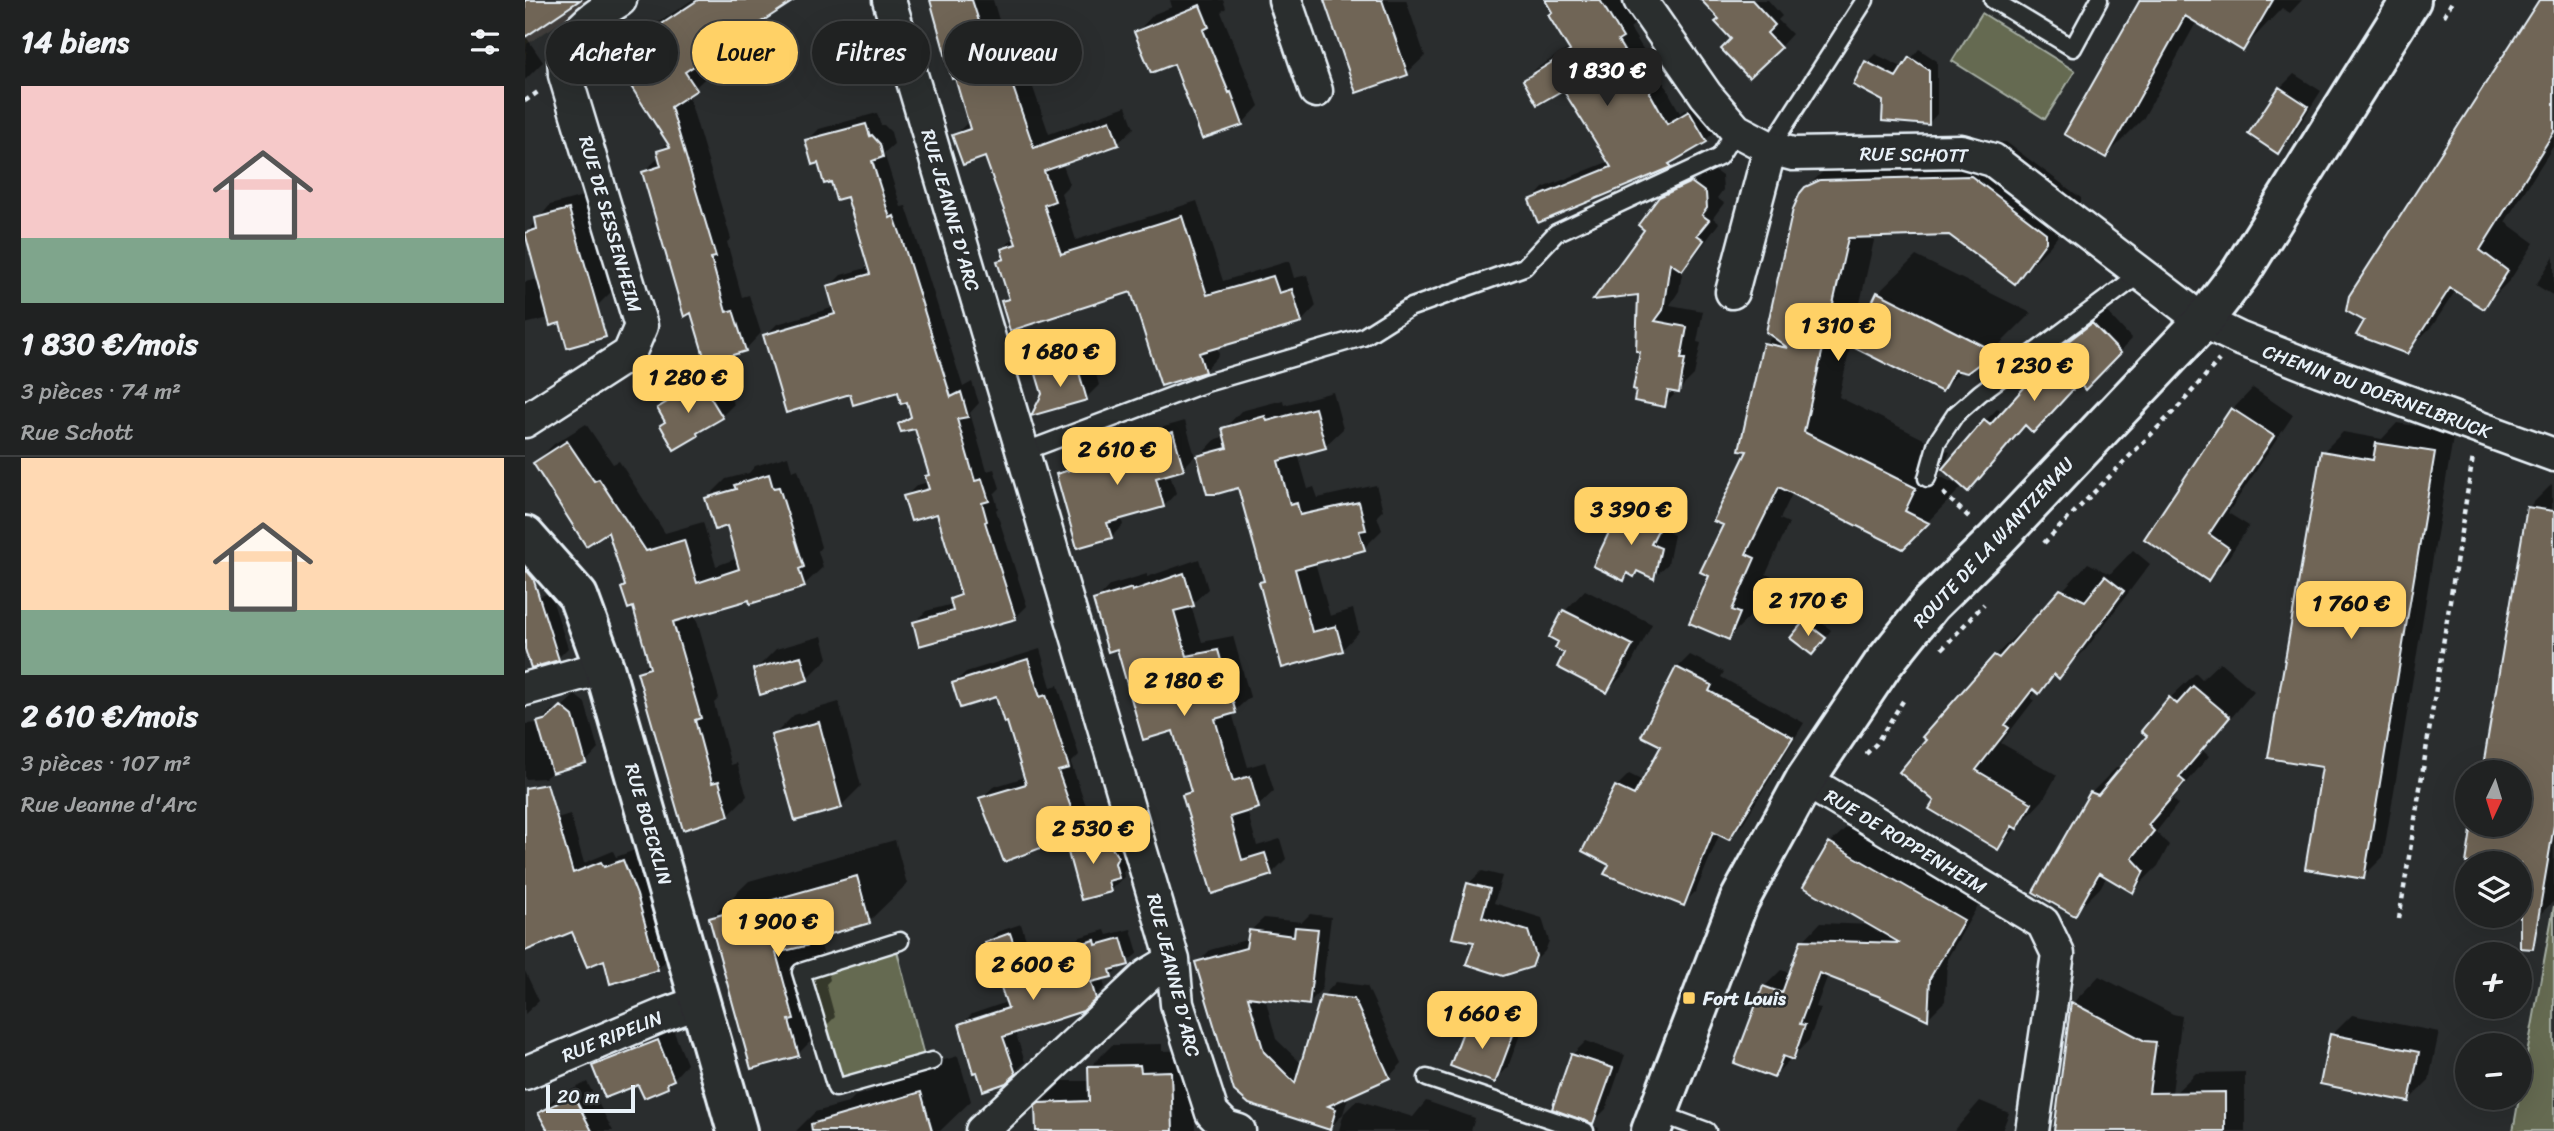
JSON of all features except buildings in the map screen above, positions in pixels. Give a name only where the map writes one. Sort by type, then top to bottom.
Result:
[{"type":"street","name":"RUE DE SESSENHEIM","points":[[525,421],[629,354],[641,326],[565,75],[565,54],[579,31],[619,0]]},
{"type":"street","name":"RUE JEANNE D'ARC","points":[[890,0],[1173,960],[1177,1004],[1212,1113],[1226,1127],[1239,1131]]},
{"type":"street","points":[[1285,0],[1317,91]]},
{"type":"street","name":"RUE SCHOTT","points":[[1640,0],[1698,84],[1736,130],[1770,148],[1793,154],[1961,151],[1993,160],[2203,321]]},
{"type":"street","name":"ROUTE DE LA WANTZENAU","points":[[1655,1122],[1739,901],[1805,780],[1882,664],[1931,604],[1994,542],[2203,321],[2241,272],[2411,0]]},
{"type":"street","points":[[1732,292],[1770,148]]},
{"type":"street","name":"CHEMIN DU DOERNELBRUCK","points":[[2203,321],[2262,348],[2554,455]]},
{"type":"street","name":"RUE BOECKLIN","points":[[525,536],[578,596],[604,667],[737,1131]]},
{"type":"street","points":[[525,690],[604,667]]},
{"type":"street","name":"RUE DE ROPPENHEIM","points":[[1805,780],[2043,923],[2058,954],[2032,1131]]},
{"type":"street","points":[[982,1131],[1148,975],[1173,960]]},
{"type":"street","name":"RUE RIPELIN","points":[[525,1073],[700,1002]]},
{"type":"lane","points":[[1770,148],[1865,0]]},
{"type":"lane","points":[[1993,0],[2073,48],[2099,0]]},
{"type":"lane","points":[[1023,452],[1206,383],[1363,337],[1409,307],[1524,267],[1556,233],[1719,157],[1736,130]]},
{"type":"lane","points":[[1927,478],[1937,442],[1955,415],[1980,393],[2140,274]]},
{"type":"lane","points":[[900,941],[801,972],[836,1088],[932,1061]]},
{"type":"lane","points":[[1427,1078],[1585,1131]]},
{"type":"lane","points":[[1655,1122],[1707,1131]]},
{"type":"path","points":[[2399,919],[2478,428]]},
{"type":"path","points":[[1927,478],[1994,542]]},
{"type":"shaded area","points":[[525,0],[596,0],[563,21],[546,21],[546,32],[527,44],[525,66]]},
{"type":"green space","points":[[1982,13],[2075,71],[2045,119],[1952,61]]},
{"type":"green space","points":[[2554,906],[2554,1131],[2513,1131],[2517,1110],[2532,1110],[2531,1033]]},
{"type":"green space","points":[[896,947],[924,1056],[841,1082],[810,977]]},
{"type":"place","name":"Fort Louis","points":[[1689,998]]}]
